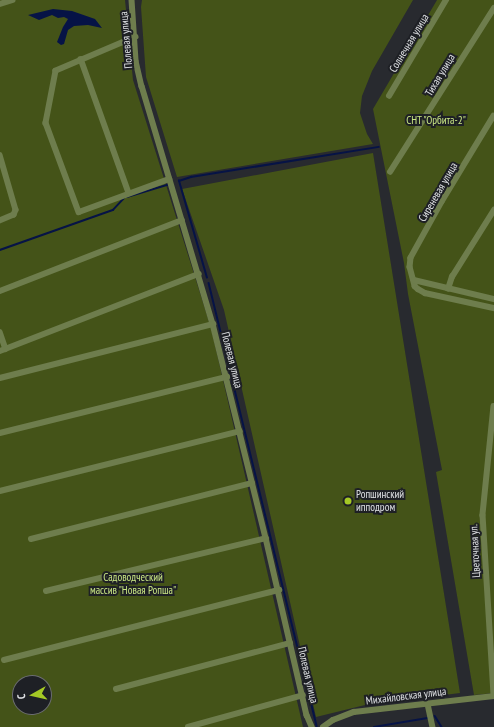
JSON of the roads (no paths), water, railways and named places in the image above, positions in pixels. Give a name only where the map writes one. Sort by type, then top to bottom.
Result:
[{"type":"street","name":"Полевая улица","points":[[132,0],[136,37],[136,62],[169,179],[213,324],[279,590],[290,643],[312,727]]},
{"type":"street","name":"Солнечная улица","points":[[389,96],[446,0]]},
{"type":"street","points":[[0,4],[8,1]]},
{"type":"street","name":"Тихая улица","points":[[390,172],[494,8]]},
{"type":"street","points":[[136,37],[81,59],[56,71],[46,124],[79,212],[169,179]]},
{"type":"street","points":[[81,59],[130,193]]},
{"type":"street","name":"Сиреневая улица","points":[[414,280],[410,267],[412,258],[442,202],[494,116]]},
{"type":"street","points":[[0,156],[16,210],[14,215],[0,221]]},
{"type":"street","points":[[448,289],[452,277],[494,210]]},
{"type":"street","points":[[0,291],[182,220]]},
{"type":"street","points":[[0,351],[199,274]]},
{"type":"street","points":[[494,300],[414,280],[415,286],[425,293],[494,308]]},
{"type":"street","points":[[0,378],[213,324]]},
{"type":"street","points":[[0,332],[6,349]]},
{"type":"street","points":[[0,433],[226,377]]},
{"type":"street","name":"Цветочная ул.","points":[[494,406],[483,515],[494,696]]},
{"type":"street","points":[[0,491],[240,432]]},
{"type":"street","points":[[31,539],[252,483]]},
{"type":"street","points":[[46,591],[266,538]]},
{"type":"street","points":[[4,660],[279,590]]},
{"type":"street","points":[[116,689],[290,643]]},
{"type":"street","points":[[188,727],[303,695]]},
{"type":"street","name":"Михайловская улица","points":[[323,727],[332,720],[354,712],[494,696]]},
{"type":"street","points":[[428,704],[433,727]]},
{"type":"waterway","points":[[207,278],[179,181],[191,177],[379,147]]},
{"type":"waterway","points":[[127,197],[167,185]]},
{"type":"waterway","points":[[0,250],[113,210],[124,198]]},
{"type":"waterway","points":[[209,283],[317,726]]},
{"type":"waterway","points":[[435,716],[442,727]]},
{"type":"waterway","points":[[374,727],[427,718]]},
{"type":"place","name":"Ропшинский ипподром","points":[[348,501]]},
{"type":"park label","name":"СНТ \"Орбита-2\"","points":[[436,120]]},
{"type":"park label","name":"Садоводческий массив \"Новая Ропша\"","points":[[133,584]]}]
